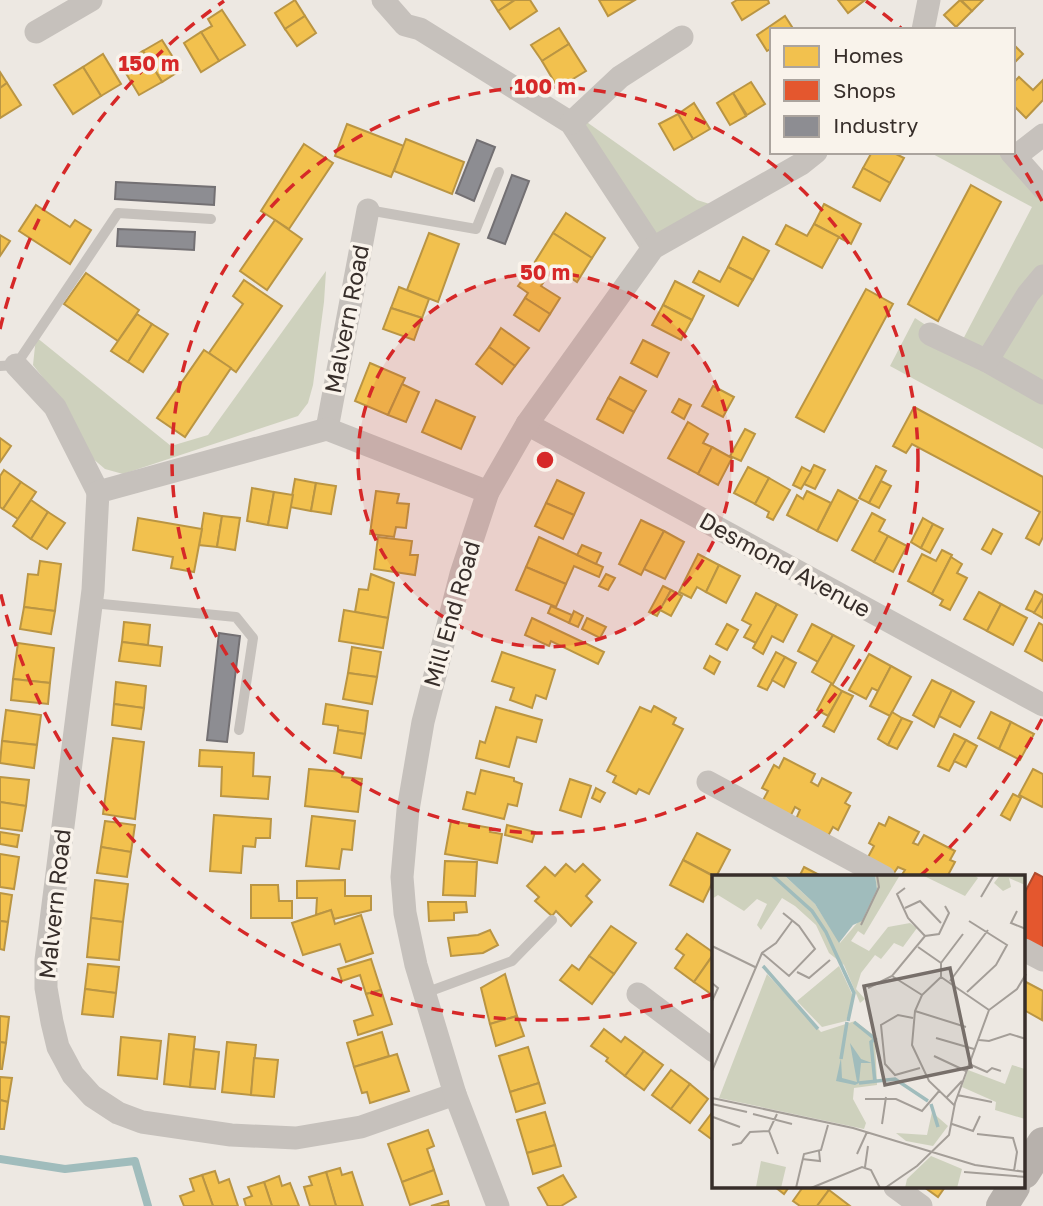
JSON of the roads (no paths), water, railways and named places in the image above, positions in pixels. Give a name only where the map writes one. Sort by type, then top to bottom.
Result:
[{"type":"street","points":[[36,32],[91,0]]},
{"type":"street","points":[[383,0],[405,25],[420,29],[571,123],[653,248]]},
{"type":"street","points":[[923,28],[929,0]]},
{"type":"street","points":[[571,123],[620,77],[682,37]]},
{"type":"street","points":[[1015,153],[1043,135]]},
{"type":"street","name":"Mill End Road","points":[[498,1206],[455,1094],[416,965],[405,913],[402,877],[408,810],[426,708],[461,574],[488,492],[527,424],[653,248],[801,164],[814,154]]},
{"type":"street","points":[[1014,154],[1043,188]]},
{"type":"street","name":"Malvern Road","points":[[327,429],[368,209]]},
{"type":"street","points":[[987,361],[1028,294],[1043,276]]},
{"type":"street","points":[[930,334],[987,361],[1043,393]]},
{"type":"street","name":"Malvern Road","points":[[8,365],[55,407],[98,492],[92,603],[47,960],[46,988],[51,1022],[58,1047],[73,1076],[92,1096],[118,1113],[142,1122],[232,1135],[296,1138],[361,1127],[455,1094]]},
{"type":"street","name":"Desmond Avenue","points":[[527,424],[1043,705]]},
{"type":"street","points":[[98,492],[327,429],[488,492]]},
{"type":"street","points":[[708,782],[877,875]]},
{"type":"street","points":[[1026,951],[1043,960]]},
{"type":"street","points":[[638,994],[712,1050]]},
{"type":"street","points":[[896,1188],[921,1206]]},
{"type":"street","points":[[1002,1206],[1016,1188]]},
{"type":"lane","points":[[368,209],[476,229],[499,172]]},
{"type":"lane","points":[[8,365],[118,213],[211,219]]},
{"type":"lane","points":[[92,603],[236,617],[253,638],[239,730]]},
{"type":"lane","points":[[425,993],[512,961],[552,920]]},
{"type":"waterway","points":[[0,1159],[65,1169],[135,1161],[148,1206]]}]
